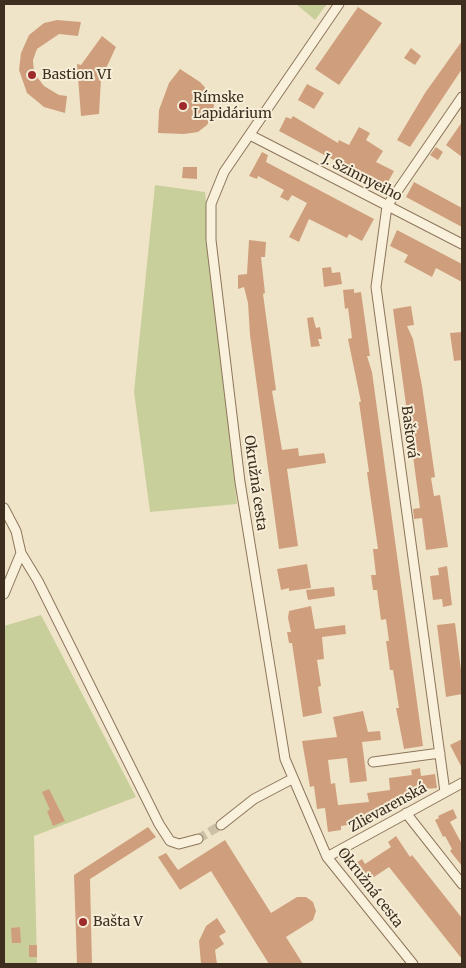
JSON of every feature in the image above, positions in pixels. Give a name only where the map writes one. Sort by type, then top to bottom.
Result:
[{"type":"street","name":"Okružná cesta","points":[[339,4],[224,172],[214,192],[210,217],[211,240],[240,482],[285,759],[327,857],[413,964]]},
{"type":"street","name":"Baštová","points":[[445,792],[376,287],[387,206],[462,98]]},
{"type":"street","name":"J. Szinnyeiho","points":[[250,135],[462,244]]},
{"type":"street","points":[[4,508],[16,531],[21,553],[38,581],[167,838],[179,844],[198,839]]},
{"type":"street","points":[[4,594],[21,553]]},
{"type":"street","points":[[373,762],[440,753]]},
{"type":"street","points":[[221,825],[254,799],[292,779]]},
{"type":"street","name":"Zlievarenská","points":[[327,857],[462,783]]},
{"type":"street","points":[[406,813],[462,884]]},
{"type":"green space","points":[[296,4],[327,4],[315,20]]},
{"type":"green space","points":[[155,185],[205,192],[237,504],[150,512],[134,392]]},
{"type":"green space","points":[[41,615],[136,797],[34,836],[37,964],[4,964],[4,626]]},
{"type":"building","points":[[358,7],[382,23],[339,85],[315,69]]},
{"type":"building","points":[[57,20],[81,22],[78,36],[59,34],[37,49],[33,60],[34,73],[44,86],[59,95],[67,96],[65,113],[44,107],[27,93],[19,70],[21,53],[29,35],[44,23]]},
{"type":"building","points":[[102,36],[116,47],[101,79],[99,114],[81,116],[77,64],[81,65]]},
{"type":"building","points":[[462,41],[462,69],[410,147],[397,140],[425,93]]},
{"type":"building","points":[[411,48],[421,56],[415,65],[404,58]]},
{"type":"building","points":[[180,69],[200,82],[211,94],[214,106],[212,116],[207,125],[198,132],[184,134],[158,133],[159,110],[169,83]]},
{"type":"building","points":[[307,84],[324,93],[314,109],[298,100]]},
{"type":"building","points":[[293,116],[338,143],[339,140],[349,145],[359,127],[370,133],[366,140],[383,151],[376,162],[394,171],[388,182],[386,181],[383,186],[279,131],[286,117],[291,119]]},
{"type":"building","points":[[462,122],[462,157],[446,145]]},
{"type":"building","points":[[436,147],[443,152],[438,160],[430,155]]},
{"type":"building","points":[[262,152],[268,155],[266,162],[374,219],[362,241],[349,234],[347,238],[309,219],[299,242],[289,237],[307,203],[292,195],[288,201],[280,197],[284,190],[258,176],[257,179],[249,176]]},
{"type":"building","points":[[183,167],[197,167],[197,179],[182,178]]},
{"type":"building","points":[[414,182],[462,208],[462,227],[406,197]]},
{"type":"building","points":[[397,230],[462,264],[462,282],[436,268],[432,277],[404,262],[408,255],[390,246]]},
{"type":"building","points":[[249,240],[266,242],[265,257],[261,257],[265,293],[263,294],[276,390],[272,391],[282,450],[298,448],[299,456],[324,453],[326,463],[287,469],[298,546],[279,549],[250,335],[248,303],[244,287],[238,289],[238,275],[247,274]]},
{"type":"building","points":[[331,267],[332,273],[340,272],[342,284],[324,287],[322,268]]},
{"type":"building","points":[[354,289],[354,293],[361,292],[370,356],[367,356],[372,372],[423,746],[404,749],[396,708],[399,708],[393,670],[390,670],[386,641],[389,641],[386,619],[381,620],[377,590],[373,590],[371,575],[376,575],[373,549],[378,549],[367,472],[369,472],[359,402],[361,402],[348,339],[352,338],[348,308],[345,309],[343,290]]},
{"type":"building","points":[[411,306],[414,325],[407,326],[413,339],[422,386],[435,477],[431,478],[434,496],[440,495],[448,547],[426,550],[422,518],[414,519],[413,509],[420,508],[393,309]]},
{"type":"building","points":[[313,317],[316,328],[320,327],[322,339],[318,339],[320,346],[311,347],[307,318]]},
{"type":"building","points":[[462,332],[462,360],[454,361],[450,333]]},
{"type":"building","points":[[307,564],[311,588],[289,591],[289,588],[281,590],[277,569]]},
{"type":"building","points":[[447,566],[452,605],[443,607],[442,599],[433,600],[430,576],[439,575],[438,568]]},
{"type":"building","points":[[334,587],[335,596],[308,600],[306,590]]},
{"type":"building","points":[[311,606],[315,629],[345,625],[346,634],[322,637],[324,659],[317,660],[321,686],[318,687],[322,713],[303,717],[292,643],[289,643],[287,632],[291,632],[288,618],[289,611]]},
{"type":"building","points":[[455,623],[462,678],[462,694],[446,697],[437,625]]},
{"type":"building","points":[[363,711],[368,732],[380,731],[381,740],[362,742],[367,781],[350,783],[347,758],[328,760],[331,784],[335,783],[338,805],[369,802],[367,793],[390,790],[389,778],[412,775],[411,770],[420,768],[421,776],[435,774],[437,788],[414,790],[415,799],[392,802],[393,810],[370,814],[371,822],[341,826],[341,830],[328,832],[325,808],[317,809],[314,786],[310,787],[302,741],[337,737],[333,717]]},
{"type":"building","points":[[462,739],[462,768],[450,745]]},
{"type":"building","points":[[49,789],[65,821],[53,826],[47,811],[50,810],[42,792]]},
{"type":"building","points":[[453,809],[457,818],[450,822],[462,844],[462,866],[450,851],[452,849],[445,836],[443,837],[435,820],[439,818],[438,816]]},
{"type":"building","name":"Bašta V","points":[[148,827],[156,837],[90,879],[92,964],[77,964],[74,875]]},
{"type":"building","points":[[396,836],[410,857],[412,855],[462,918],[462,959],[389,867],[365,883],[353,865],[362,859],[365,864],[391,847],[388,842]]},
{"type":"building","points":[[225,840],[271,913],[297,897],[306,897],[313,902],[316,911],[313,920],[286,937],[303,964],[269,964],[211,871],[180,890],[158,857],[166,853],[178,870]]},
{"type":"building","points":[[217,918],[226,932],[219,936],[224,944],[215,950],[217,964],[201,964],[199,941],[206,926]]},
{"type":"building","points":[[20,927],[21,943],[12,943],[11,928]]},
{"type":"building","points":[[29,945],[37,945],[37,957],[29,957]]},
{"type":"tunnel","points":[[198,839],[221,825]]},
{"type":"place","name":"Bastion VI","points":[[32,75]]},
{"type":"place","name":"Rímske Lapidárium","points":[[183,106]]},
{"type":"place","name":"Bašta V","points":[[83,922]]}]
